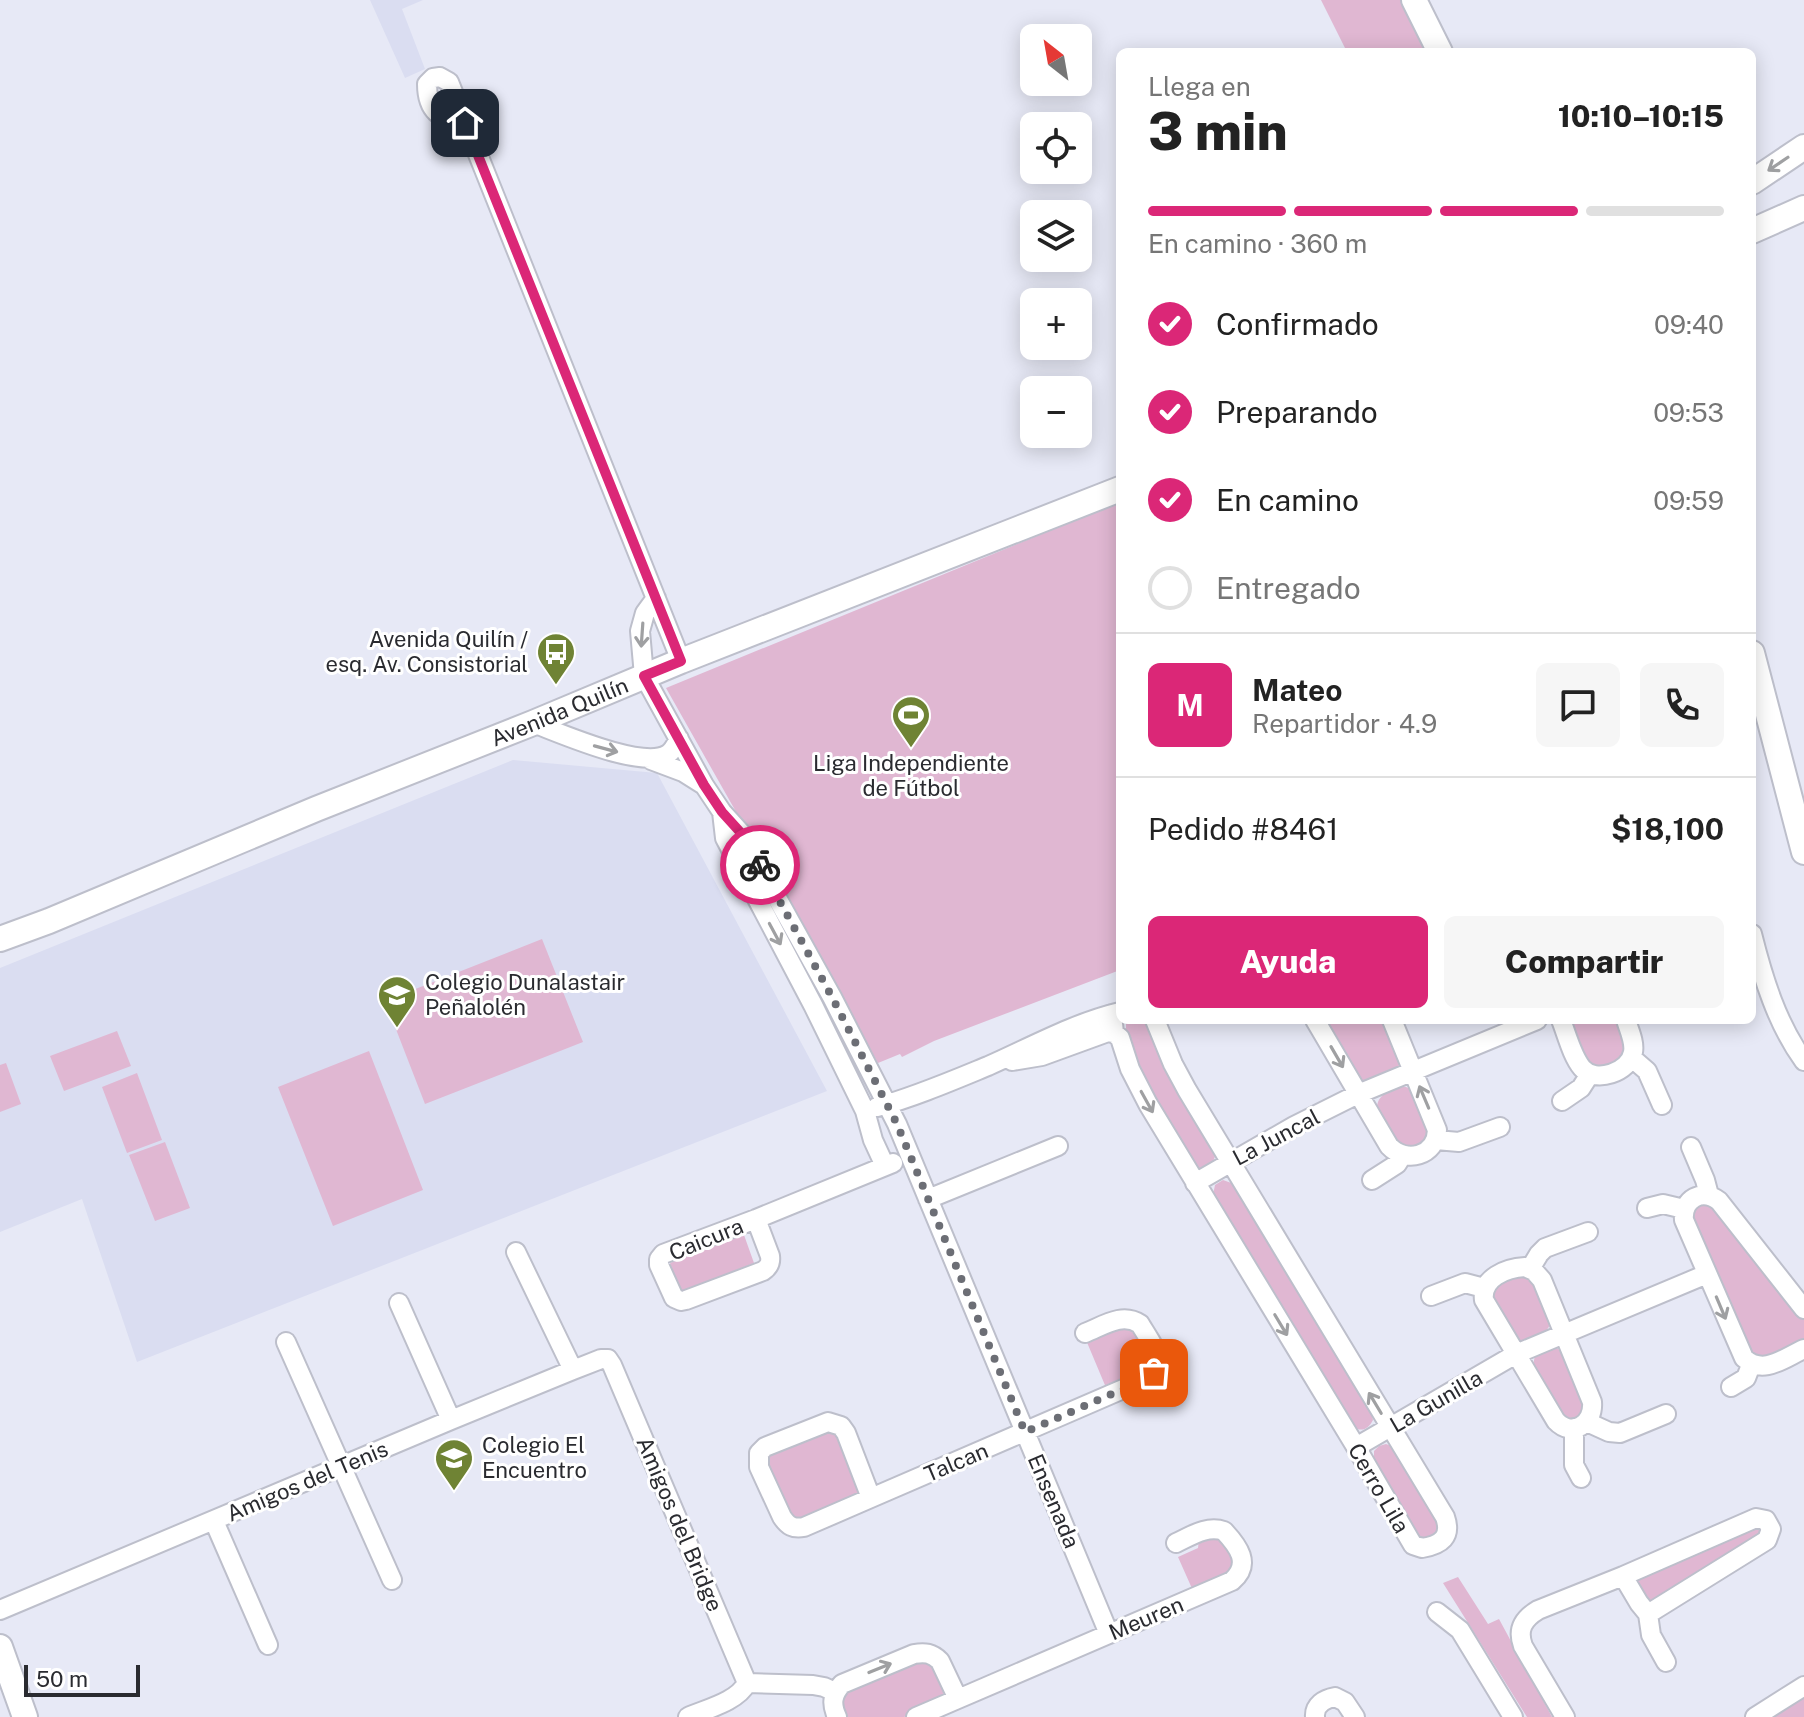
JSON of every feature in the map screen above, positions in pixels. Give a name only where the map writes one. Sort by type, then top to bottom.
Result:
[{"type":"street","points":[[1414,0],[1438,48]]},
{"type":"street","points":[[465,123],[681,661]]},
{"type":"street","points":[[1756,179],[1804,147]]},
{"type":"street","points":[[1756,224],[1804,208]]},
{"type":"street","name":"Avenida Quilín","points":[[0,939],[681,661],[1116,491]]},
{"type":"street","points":[[644,676],[640,631],[645,613],[656,598]]},
{"type":"street","points":[[1756,668],[1804,852]]},
{"type":"street","name":"Ensenada","points":[[644,676],[704,785],[741,833],[832,997],[887,1105],[1109,1634]]},
{"type":"street","name":"Ensenada","points":[[533,723],[601,749],[651,760],[683,772],[704,785]]},
{"type":"street","points":[[651,760],[671,753],[679,739]]},
{"type":"street","name":"Ensenada","points":[[722,812],[725,838],[865,1111],[885,1166]]},
{"type":"street","points":[[1756,948],[1777,1013],[1792,1045],[1804,1061]]},
{"type":"street","points":[[813,1005],[832,997]]},
{"type":"street","points":[[865,1111],[989,1065],[1018,1051],[1056,1043],[1115,1019]]},
{"type":"street","name":"Cerro Lila","points":[[1116,1024],[1130,1069],[1148,1104],[1413,1545],[1428,1547],[1441,1541],[1448,1529],[1445,1517],[1178,1074],[1157,1024]]},
{"type":"street","points":[[1317,1024],[1389,1146],[1402,1156],[1415,1155],[1430,1148],[1436,1140],[1435,1124],[1394,1024]]},
{"type":"street","name":"La Juncal","points":[[1195,1183],[1294,1126],[1358,1094],[1527,1024]]},
{"type":"street","points":[[1563,1024],[1580,1066],[1590,1074],[1603,1076],[1628,1064],[1632,1058],[1634,1045],[1627,1024]]},
{"type":"street","points":[[1632,1058],[1647,1071],[1662,1105]]},
{"type":"street","points":[[1562,1101],[1581,1088],[1590,1074]]},
{"type":"street","points":[[1436,1140],[1459,1142],[1500,1127]]},
{"type":"street","points":[[928,1199],[1058,1146]]},
{"type":"street","points":[[1691,1147],[1703,1172],[1709,1195]]},
{"type":"street","name":"Caicura","points":[[756,1219],[770,1256],[768,1267],[686,1300],[674,1298],[659,1265],[663,1254],[910,1156]]},
{"type":"street","points":[[1372,1180],[1397,1164],[1402,1156]]},
{"type":"street","points":[[1804,1309],[1719,1201],[1709,1195],[1694,1197],[1686,1204],[1684,1220],[1744,1358],[1751,1365],[1765,1367],[1804,1349]]},
{"type":"street","points":[[1647,1208],[1663,1204],[1684,1209]]},
{"type":"street","points":[[1530,1269],[1545,1248],[1588,1232]]},
{"type":"street","points":[[516,1252],[573,1370]]},
{"type":"street","points":[[1581,1478],[1574,1465],[1581,1425],[1592,1413],[1592,1402],[1542,1280],[1525,1267],[1513,1268],[1493,1278],[1484,1288],[1486,1306],[1556,1421],[1563,1427],[1581,1425],[1620,1433],[1666,1414]]},
{"type":"street","name":"La Gunilla","points":[[1356,1447],[1516,1354],[1707,1274]]},
{"type":"street","points":[[1431,1296],[1465,1283],[1484,1288]]},
{"type":"street","points":[[399,1303],[451,1420]]},
{"type":"street","name":"Talcan","points":[[871,1498],[846,1433],[837,1424],[823,1423],[765,1447],[759,1453],[759,1467],[782,1517],[789,1526],[804,1527],[1149,1378],[1156,1370],[1156,1352],[1136,1321],[1118,1319],[1085,1333]]},
{"type":"street","points":[[286,1342],[392,1580]]},
{"type":"street","name":"Amigos del Tenis","points":[[0,1610],[573,1370],[601,1359],[608,1359],[612,1365]]},
{"type":"street","name":"Amigos del Bridge","points":[[612,1365],[747,1683]]},
{"type":"street","points":[[1731,1387],[1746,1378],[1751,1365]]},
{"type":"street","points":[[1565,1717],[1523,1646],[1520,1635],[1526,1619],[1538,1610],[1756,1518],[1766,1520],[1771,1534],[1767,1540],[1648,1614]]},
{"type":"street","points":[[214,1521],[268,1645]]},
{"type":"street","name":"Meuren","points":[[916,1717],[1232,1581],[1240,1574],[1243,1564],[1241,1554],[1224,1531],[1213,1528],[1204,1530],[1176,1543]]},
{"type":"street","points":[[1623,1576],[1648,1614],[1651,1635],[1666,1662]]},
{"type":"street","points":[[1437,1612],[1460,1630],[1513,1717]]},
{"type":"street","points":[[0,1647],[25,1717]]},
{"type":"street","points":[[837,1717],[833,1702],[835,1692],[848,1681],[914,1654],[936,1656],[958,1699]]},
{"type":"street","points":[[688,1717],[715,1712],[747,1683],[813,1685],[835,1692]]},
{"type":"street","points":[[1755,1717],[1804,1686]]},
{"type":"street","points":[[1315,1717],[1319,1704],[1335,1697],[1345,1702],[1355,1717]]},
{"type":"shaded area","points":[[370,0],[423,0],[402,9],[425,69],[405,78]]},
{"type":"shaded area","points":[[1321,0],[1407,0],[1431,48],[1345,48]]},
{"type":"shaded area","name":"Liga Independiente de Fútbol","points":[[1116,504],[1116,972],[934,1041],[902,1057],[900,1054],[878,1063],[666,688]]},
{"type":"shaded area","name":"Colegio Dunalastair Peñalolén","points":[[513,760],[657,773],[827,1091],[137,1362],[82,1199],[0,1232],[0,968]]},
{"type":"shaded area","points":[[542,939],[583,1042],[425,1104],[385,1001]]},
{"type":"shaded area","points":[[1126,1024],[1148,1024],[1215,1153],[1208,1165],[1199,1168],[1194,1164],[1141,1074]]},
{"type":"shaded area","points":[[1325,1024],[1386,1024],[1400,1061],[1398,1069],[1363,1082]]},
{"type":"shaded area","points":[[1570,1024],[1621,1024],[1627,1044],[1625,1053],[1607,1069],[1588,1065]]},
{"type":"shaded area","points":[[117,1031],[131,1066],[64,1091],[50,1056]]},
{"type":"shaded area","points":[[369,1051],[423,1190],[333,1226],[278,1087]]},
{"type":"shaded area","points":[[6,1063],[21,1104],[0,1112],[0,1065]]},
{"type":"shaded area","points":[[137,1073],[162,1140],[127,1153],[102,1087]]},
{"type":"shaded area","points":[[1406,1087],[1413,1090],[1431,1132],[1419,1150],[1400,1149],[1377,1108],[1387,1092]]},
{"type":"shaded area","points":[[165,1142],[190,1208],[155,1221],[129,1155]]},
{"type":"shaded area","points":[[1223,1180],[1234,1184],[1371,1410],[1373,1420],[1366,1428],[1355,1428],[1213,1195],[1215,1185]]},
{"type":"shaded area","points":[[1697,1204],[1712,1204],[1804,1319],[1804,1341],[1768,1359],[1754,1358],[1693,1224],[1691,1210]]},
{"type":"shaded area","points":[[744,1235],[754,1263],[681,1292],[670,1263]]},
{"type":"shaded area","points":[[1521,1274],[1533,1279],[1551,1321],[1544,1332],[1524,1342],[1517,1340],[1495,1308],[1491,1293],[1495,1285]]},
{"type":"shaded area","points":[[1118,1325],[1131,1325],[1151,1354],[1151,1368],[1107,1390],[1086,1340]]},
{"type":"shaded area","points":[[1554,1347],[1562,1351],[1586,1403],[1586,1416],[1567,1422],[1533,1366],[1535,1355]]},
{"type":"shaded area","points":[[822,1428],[839,1433],[860,1491],[858,1495],[805,1520],[792,1520],[765,1457]]},
{"type":"shaded area","points":[[1386,1444],[1394,1447],[1440,1522],[1437,1535],[1420,1540],[1374,1462],[1374,1451]]},
{"type":"shaded area","points":[[1754,1528],[1763,1530],[1759,1539],[1653,1605],[1645,1599],[1636,1577]]},
{"type":"shaded area","points":[[1211,1535],[1227,1541],[1236,1569],[1194,1593],[1178,1557],[1198,1548],[1199,1540]]},
{"type":"shaded area","points":[[1458,1577],[1488,1624],[1499,1619],[1552,1717],[1527,1717],[1443,1583]]},
{"type":"shaded area","points":[[918,1659],[931,1661],[945,1690],[934,1703],[904,1717],[845,1717],[841,1699],[845,1691]]},
{"type":"shaded area","points":[[1804,1695],[1804,1717],[1770,1717]]},
{"type":"way so far","points":[[760,865],[897,1124],[1025,1432],[1149,1378],[1154,1373]]},
{"type":"place","name":"Avenida Quilín / esq. Av. Consistorial","points":[[556,686]]},
{"type":"place","name":"Liga Independiente de Fútbol","points":[[911,749]]},
{"type":"place","name":"Colegio Dunalastair Peñalolén","points":[[397,1029]]},
{"type":"place","name":"Colegio El Encuentro","points":[[454,1492]]},
{"type":"route","points":[[465,123],[681,661],[644,676],[704,785],[741,833],[760,865]]}]
